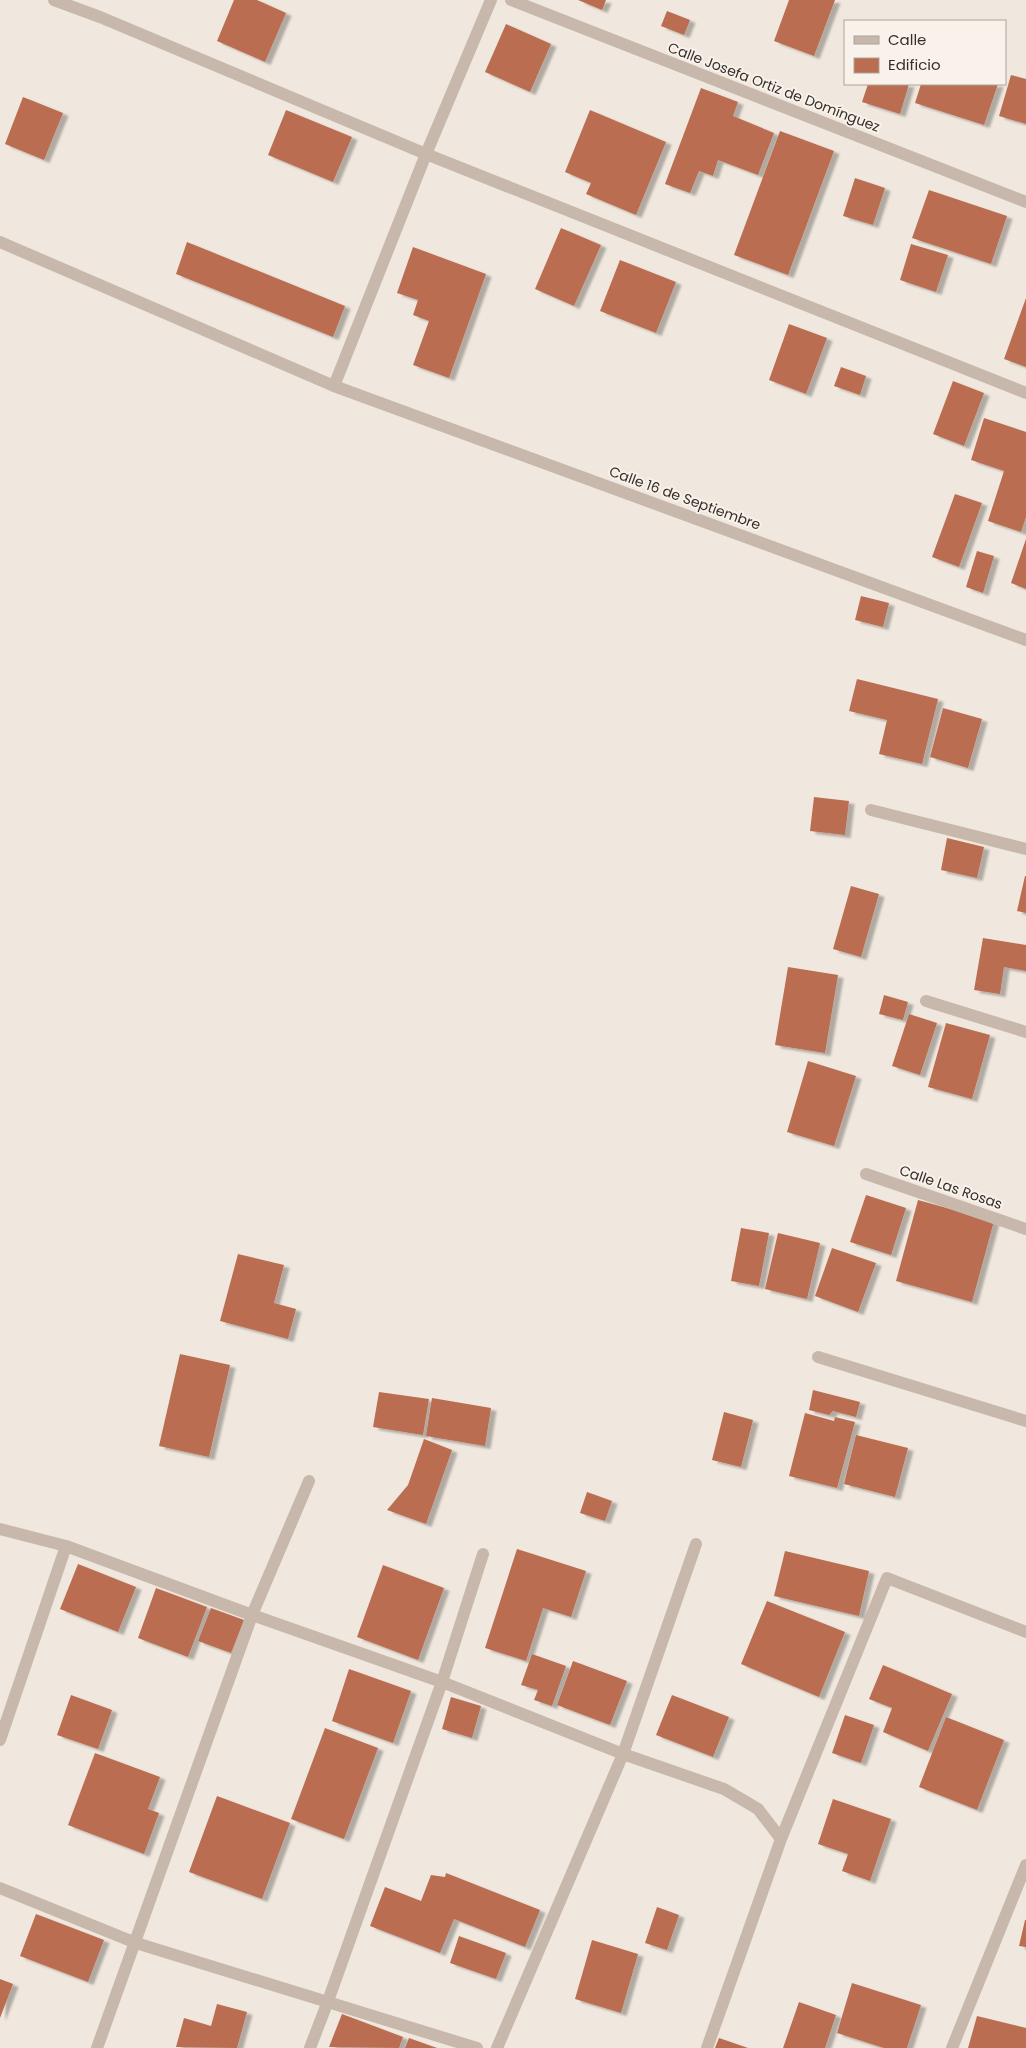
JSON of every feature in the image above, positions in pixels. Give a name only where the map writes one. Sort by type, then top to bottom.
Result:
[{"type":"street","points":[[54,0],[100,17],[426,154],[1026,393]]},
{"type":"street","points":[[334,386],[426,154],[491,0]]},
{"type":"street","name":"Calle Josefa Ortiz de Domínguez","points":[[511,0],[1026,202]]},
{"type":"street","name":"Calle 16 de Septiembre","points":[[0,242],[334,386],[1026,640]]},
{"type":"street","points":[[871,810],[1026,850]]},
{"type":"street","points":[[926,1001],[1026,1032]]},
{"type":"street","name":"Calle Las Rosas","points":[[866,1174],[1026,1229]]},
{"type":"street","points":[[818,1357],[1026,1421]]},
{"type":"street","points":[[97,2048],[252,1615],[308,1481]]},
{"type":"street","points":[[0,1529],[66,1546],[252,1615],[442,1682],[624,1754],[724,1789],[758,1809],[781,1838]]},
{"type":"street","points":[[497,2048],[624,1754],[696,1544]]},
{"type":"street","points":[[0,1740],[66,1546]]},
{"type":"street","points":[[310,2048],[442,1682],[483,1554]]},
{"type":"street","points":[[707,2048],[781,1838],[887,1578],[1026,1632]]},
{"type":"street","points":[[952,2048],[1026,1865]]},
{"type":"street","points":[[0,1888],[136,1943],[477,2048]]},
{"type":"building","points":[[234,0],[257,0],[286,13],[265,62],[217,41]]},
{"type":"building","points":[[578,0],[606,0],[602,10]]},
{"type":"building","points":[[789,0],[835,0],[814,56],[774,41]]},
{"type":"building","points":[[667,11],[690,20],[684,35],[661,26]]},
{"type":"building","points":[[506,24],[551,44],[530,92],[485,72]]},
{"type":"building","points":[[1011,75],[1026,79],[1026,124],[999,116]]},
{"type":"building","points":[[868,85],[909,85],[900,114],[862,102]]},
{"type":"building","points":[[921,85],[998,85],[984,125],[915,103]]},
{"type":"building","points":[[701,88],[738,102],[733,116],[774,133],[758,175],[718,160],[713,176],[699,171],[690,193],[665,184]]},
{"type":"building","points":[[23,97],[63,113],[44,160],[5,144]]},
{"type":"building","points":[[286,110],[352,137],[333,182],[268,155]]},
{"type":"building","points":[[590,110],[666,142],[636,215],[586,194],[591,183],[565,172]]},
{"type":"building","points":[[780,131],[834,151],[788,275],[734,255]]},
{"type":"building","points":[[855,178],[885,188],[873,225],[843,216]]},
{"type":"building","points":[[929,190],[1007,216],[991,264],[912,238]]},
{"type":"building","points":[[561,228],[601,245],[574,306],[535,289]]},
{"type":"building","points":[[187,242],[345,306],[333,337],[176,274]]},
{"type":"building","points":[[911,244],[948,255],[936,292],[900,280]]},
{"type":"building","points":[[413,247],[486,274],[449,378],[413,365],[429,321],[413,315],[418,300],[397,293]]},
{"type":"building","points":[[620,260],[676,282],[656,333],[600,311]]},
{"type":"building","points":[[1026,298],[1026,367],[1004,359]]},
{"type":"building","points":[[789,324],[827,338],[806,394],[769,380]]},
{"type":"building","points":[[841,367],[866,376],[860,395],[834,386]]},
{"type":"building","points":[[953,381],[984,393],[964,446],[933,434]]},
{"type":"building","points":[[984,418],[1026,432],[1026,517],[1021,532],[988,521],[1004,471],[971,460]]},
{"type":"building","points":[[955,494],[982,503],[959,567],[932,557]]},
{"type":"building","points":[[1026,539],[1026,589],[1011,583]]},
{"type":"building","points":[[977,551],[994,556],[983,593],[966,587]]},
{"type":"building","points":[[861,596],[889,603],[883,627],[855,620]]},
{"type":"building","points":[[857,679],[938,699],[922,764],[879,754],[887,720],[849,711]]},
{"type":"building","points":[[943,708],[982,719],[968,768],[930,757]]},
{"type":"building","points":[[814,797],[849,801],[845,835],[810,831]]},
{"type":"building","points":[[947,838],[984,847],[977,878],[941,870]]},
{"type":"building","points":[[1026,876],[1026,913],[1017,911]]},
{"type":"building","points":[[851,886],[879,894],[861,957],[833,949]]},
{"type":"building","points":[[983,938],[1026,945],[1026,971],[1004,967],[1000,994],[974,990]]},
{"type":"building","points":[[788,967],[838,975],[825,1053],[775,1045]]},
{"type":"building","points":[[884,995],[908,1002],[903,1020],[879,1014]]},
{"type":"building","points":[[909,1014],[937,1023],[920,1075],[892,1066]]},
{"type":"building","points":[[946,1023],[990,1035],[972,1099],[928,1087]]},
{"type":"building","points":[[808,1061],[856,1076],[834,1146],[787,1132]]},
{"type":"building","points":[[866,1195],[906,1208],[891,1255],[850,1242]]},
{"type":"building","points":[[918,1200],[994,1221],[972,1302],[896,1281]]},
{"type":"building","points":[[741,1228],[769,1233],[759,1286],[731,1281]]},
{"type":"building","points":[[778,1233],[820,1243],[807,1299],[765,1289]]},
{"type":"building","points":[[832,1248],[876,1263],[858,1312],[815,1296]]},
{"type":"building","points":[[238,1254],[284,1265],[274,1303],[296,1309],[288,1339],[220,1321]]},
{"type":"building","points":[[180,1354],[230,1365],[209,1457],[159,1446]]},
{"type":"building","points":[[813,1390],[860,1402],[856,1417],[833,1411],[829,1415],[809,1410]]},
{"type":"building","points":[[379,1392],[429,1399],[423,1435],[373,1427]]},
{"type":"building","points":[[432,1398],[491,1408],[485,1446],[426,1436]]},
{"type":"building","points":[[724,1412],[753,1420],[741,1467],[712,1460]]},
{"type":"building","points":[[805,1413],[834,1421],[835,1417],[855,1422],[837,1488],[789,1476]]},
{"type":"building","points":[[856,1435],[908,1448],[895,1497],[844,1484]]},
{"type":"building","points":[[424,1439],[452,1450],[426,1524],[387,1510],[408,1485]]},
{"type":"building","points":[[587,1492],[612,1501],[605,1521],[580,1513]]},
{"type":"building","points":[[517,1549],[586,1571],[571,1617],[543,1608],[526,1661],[485,1648]]},
{"type":"building","points":[[785,1551],[869,1571],[859,1616],[774,1596]]},
{"type":"building","points":[[78,1564],[136,1587],[118,1632],[60,1609]]},
{"type":"building","points":[[383,1565],[444,1588],[418,1660],[357,1637]]},
{"type":"building","points":[[156,1588],[207,1607],[188,1657],[138,1638]]},
{"type":"building","points":[[767,1601],[845,1632],[819,1697],[741,1664]]},
{"type":"building","points":[[211,1608],[244,1620],[231,1653],[198,1641]]},
{"type":"building","points":[[532,1654],[566,1666],[552,1706],[534,1700],[538,1690],[521,1685]]},
{"type":"building","points":[[573,1661],[627,1681],[610,1725],[557,1705]]},
{"type":"building","points":[[883,1665],[952,1694],[928,1751],[883,1732],[892,1708],[869,1699]]},
{"type":"building","points":[[349,1669],[411,1691],[393,1743],[332,1721]]},
{"type":"building","points":[[71,1695],[112,1710],[98,1749],[57,1735]]},
{"type":"building","points":[[672,1695],[729,1717],[713,1757],[656,1735]]},
{"type":"building","points":[[451,1697],[481,1706],[472,1738],[442,1729]]},
{"type":"building","points":[[845,1715],[874,1725],[861,1763],[832,1753]]},
{"type":"building","points":[[946,1717],[1004,1740],[977,1810],[919,1787]]},
{"type":"building","points":[[325,1728],[378,1748],[344,1839],[291,1819]]},
{"type":"building","points":[[95,1753],[160,1777],[148,1809],[159,1813],[144,1854],[68,1825]]},
{"type":"building","points":[[217,1796],[290,1823],[262,1899],[189,1872]]},
{"type":"building","points":[[833,1799],[891,1819],[870,1881],[842,1871],[848,1854],[818,1844]]},
{"type":"building","points":[[446,1873],[540,1910],[525,1947],[454,1919],[440,1953],[370,1926],[385,1887],[421,1901],[431,1875],[445,1877]]},
{"type":"building","points":[[657,1907],[679,1915],[667,1950],[645,1943]]},
{"type":"building","points":[[36,1914],[104,1940],[88,1982],[20,1956]]},
{"type":"building","points":[[1026,1920],[1026,1947],[1019,1946]]},
{"type":"building","points":[[459,1936],[506,1953],[496,1979],[450,1963]]},
{"type":"building","points":[[592,1940],[638,1954],[621,2013],[575,1999]]},
{"type":"building","points":[[0,1979],[13,1984],[0,2018]]},
{"type":"building","points":[[852,1983],[921,2005],[907,2048],[884,2048],[837,2033]]},
{"type":"building","points":[[799,2002],[836,2015],[825,2048],[783,2048]]},
{"type":"building","points":[[217,2004],[247,2012],[237,2048],[176,2047],[184,2018],[211,2026]]},
{"type":"building","points":[[342,2014],[403,2037],[399,2048],[329,2047]]},
{"type":"building","points":[[977,2016],[1026,2028],[1026,2048],[968,2048]]},
{"type":"building","points":[[409,2038],[437,2048],[405,2048]]},
{"type":"building","points":[[719,2038],[748,2048],[715,2048]]}]
